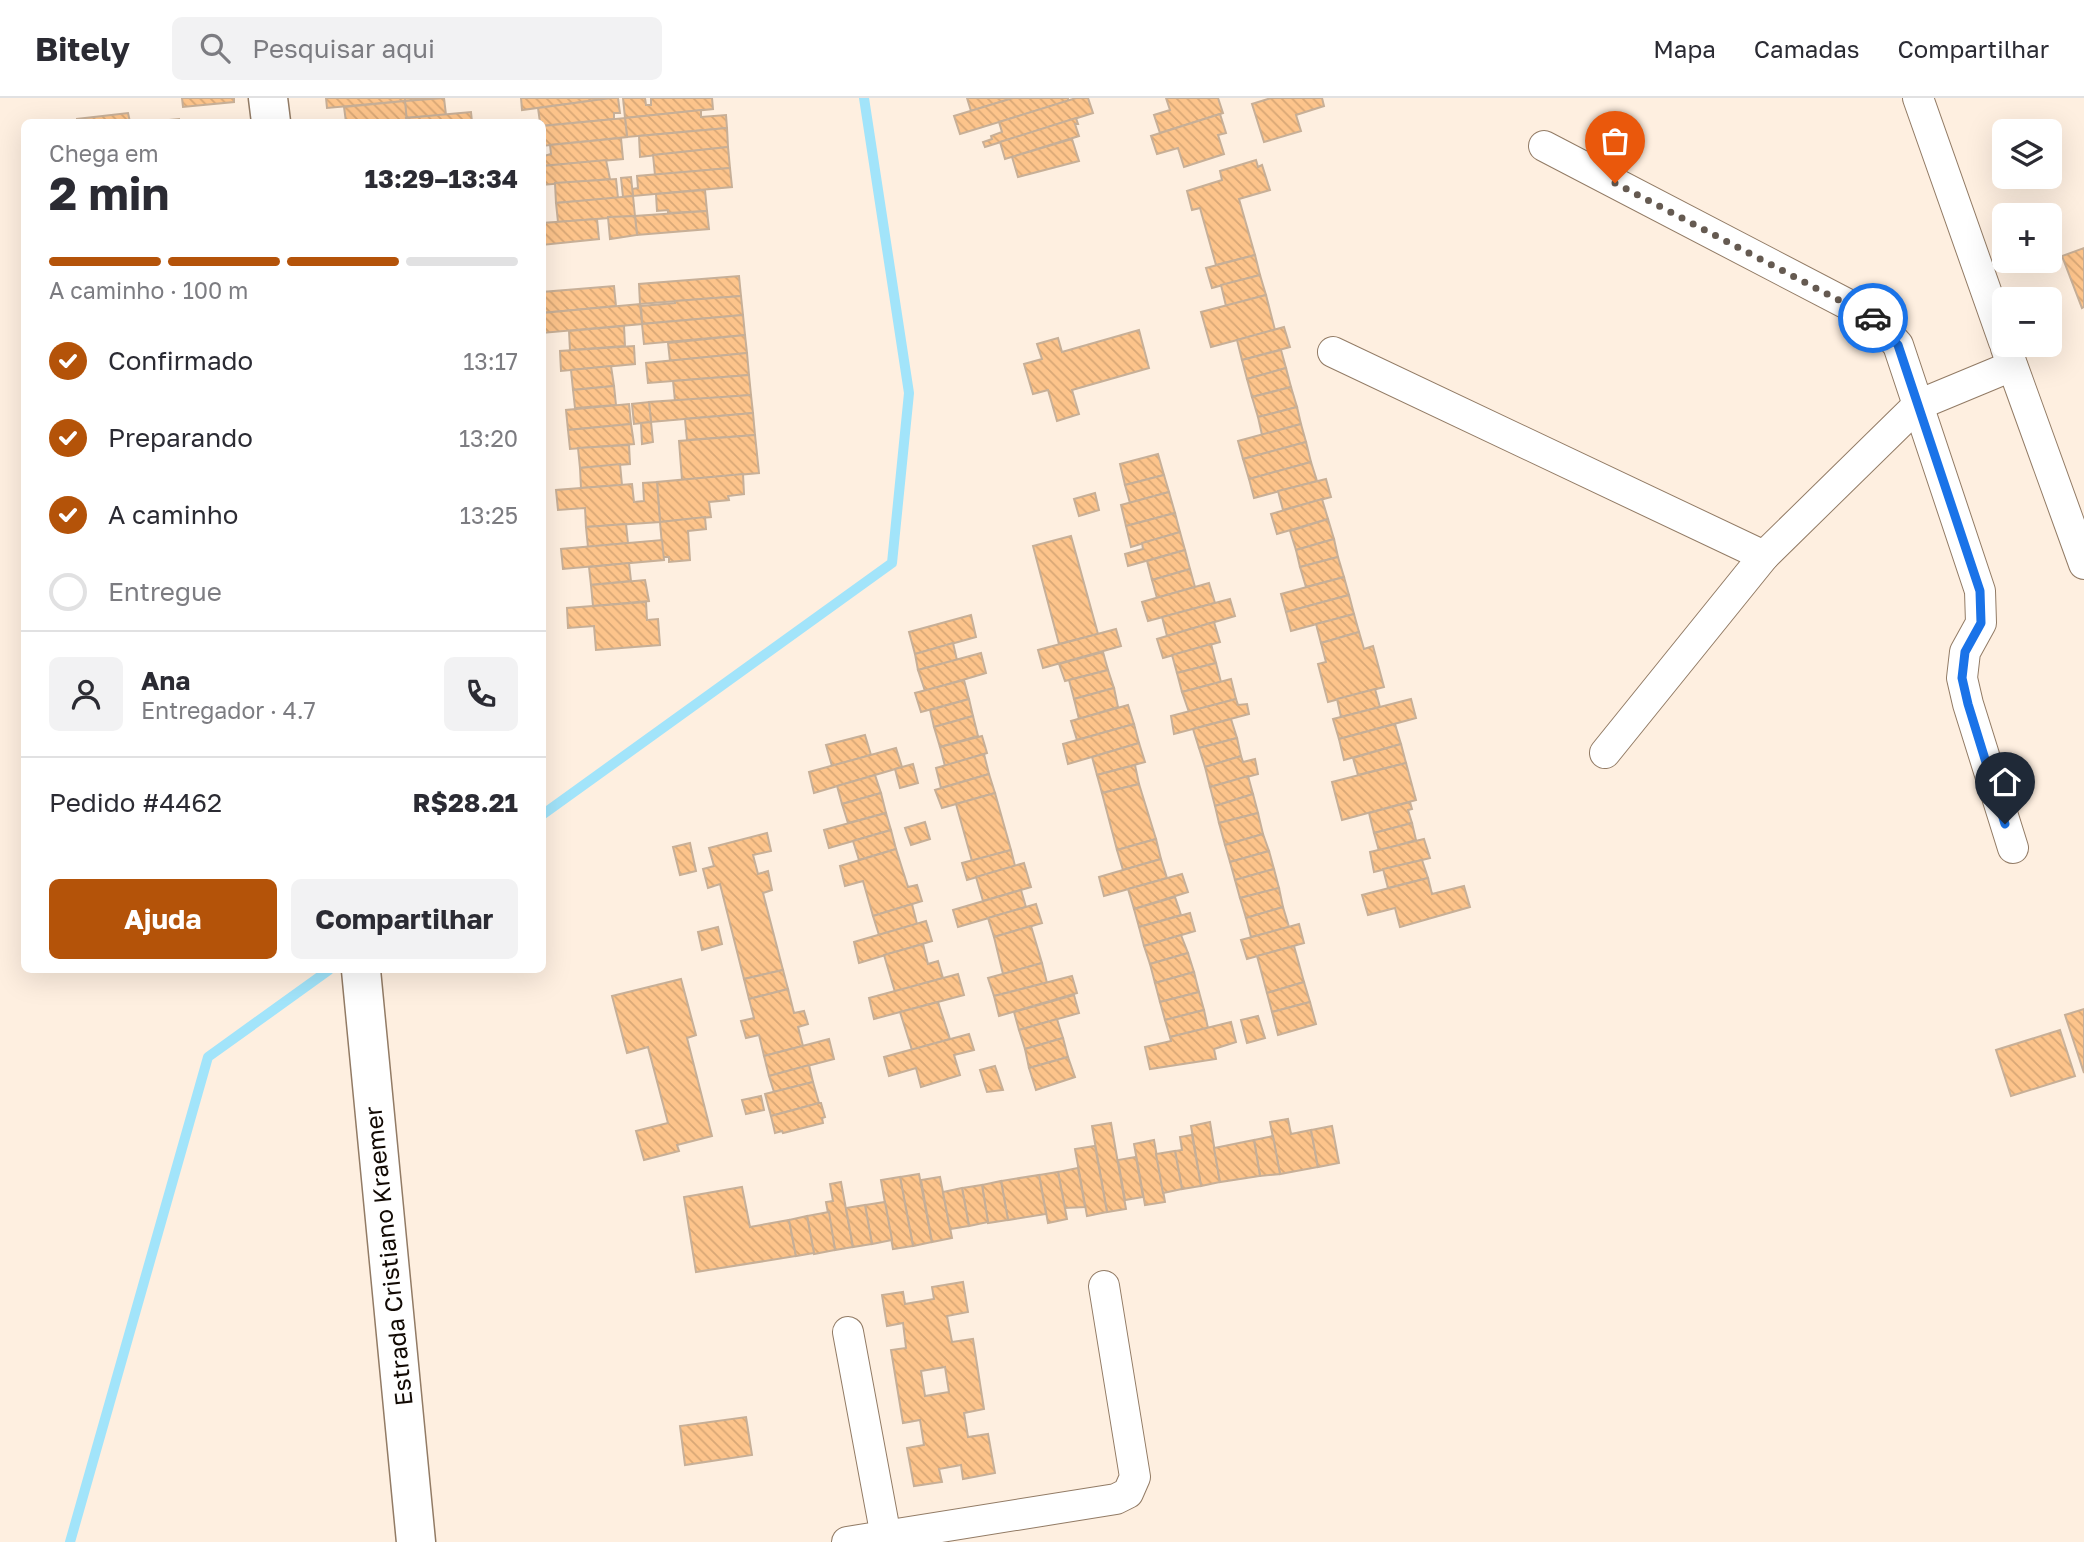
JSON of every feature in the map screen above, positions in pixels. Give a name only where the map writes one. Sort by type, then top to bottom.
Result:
[{"type":"main road","points":[[268,98],[271,119]]},
{"type":"main road","name":"Estrada Cristiano Kraemer","points":[[362,985],[416,1542]]},
{"type":"street","points":[[1918,98],[1992,308]]},
{"type":"street","points":[[1544,146],[1874,318],[1898,345],[1980,591],[1981,623],[1965,652],[1962,678],[2013,848]]},
{"type":"street","points":[[1333,352],[1763,556]]},
{"type":"street","points":[[1605,753],[1763,556],[1918,405],[1997,357]]},
{"type":"street","points":[[2009,357],[2084,564]]},
{"type":"street","points":[[847,1542],[1116,1499],[1128,1493],[1135,1477],[1104,1286]]},
{"type":"street","points":[[848,1332],[886,1536]]},
{"type":"building","points":[[182,98],[234,98],[234,102],[183,107]]},
{"type":"building","points":[[326,98],[405,98],[405,101],[327,108]]},
{"type":"building","points":[[405,98],[440,98],[405,101]]},
{"type":"building","points":[[444,98],[446,115],[406,118],[405,101]]},
{"type":"building","points":[[521,98],[611,98],[522,110]]},
{"type":"building","points":[[618,98],[620,113],[614,113],[614,119],[546,126],[546,119],[540,119],[538,108]]},
{"type":"building","points":[[623,98],[645,98],[646,105],[651,105],[651,98],[712,98],[713,109],[625,118]]},
{"type":"building","points":[[967,98],[1013,98],[971,111]]},
{"type":"building","points":[[1013,98],[1068,98],[1068,101],[960,134],[954,116]]},
{"type":"building","points":[[1076,98],[1088,98],[1093,113],[985,147],[983,142],[1002,132],[999,122]]},
{"type":"building","points":[[1166,98],[1218,98],[1223,113],[1160,133],[1154,115],[1170,110]]},
{"type":"building","points":[[1271,98],[1322,98],[1324,106],[1296,115],[1301,131],[1264,142],[1252,104]]},
{"type":"building","points":[[405,101],[407,119],[346,119],[344,107]]},
{"type":"building","points":[[701,110],[701,117],[726,115],[727,128],[627,137],[625,118]]},
{"type":"building","points":[[471,112],[472,119],[406,119]]},
{"type":"building","points":[[128,113],[129,119],[77,119]]},
{"type":"building","points":[[1220,114],[1226,133],[1218,135],[1224,154],[1184,167],[1178,148],[1157,154],[1151,136]]},
{"type":"building","points":[[625,118],[627,137],[546,146],[546,126]]},
{"type":"building","points":[[1076,118],[1079,136],[1005,159],[1000,142]]},
{"type":"building","points":[[727,128],[728,147],[640,157],[639,136]]},
{"type":"building","points":[[621,138],[623,159],[546,166],[546,155],[551,154],[550,145]]},
{"type":"building","points":[[1072,139],[1079,161],[1018,177],[1012,157]]},
{"type":"building","points":[[728,147],[730,168],[655,175],[653,155]]},
{"type":"building","points":[[606,160],[610,179],[546,185],[546,166]]},
{"type":"building","points":[[1256,160],[1258,167],[1262,165],[1270,190],[1239,199],[1255,255],[1216,265],[1200,208],[1192,210],[1187,191],[1222,180],[1220,171]]},
{"type":"building","points":[[730,168],[732,187],[633,196],[632,189],[638,188],[637,176]]},
{"type":"building","points":[[631,177],[633,196],[623,197],[621,178]]},
{"type":"building","points":[[616,179],[618,198],[556,203],[555,183]]},
{"type":"building","points":[[705,190],[707,211],[657,211],[656,194]]},
{"type":"building","points":[[633,196],[635,216],[558,222],[556,203]]},
{"type":"building","points":[[707,211],[709,229],[637,235],[635,216]]},
{"type":"building","points":[[635,216],[637,235],[610,239],[608,217]]},
{"type":"building","points":[[597,219],[599,239],[546,245],[546,223]]},
{"type":"building","points":[[2084,248],[2082,308],[2062,256]]},
{"type":"building","points":[[1255,255],[1260,275],[1212,288],[1206,268]]},
{"type":"building","points":[[1260,275],[1266,295],[1226,306],[1221,285]]},
{"type":"building","points":[[739,276],[741,296],[640,304],[639,284]]},
{"type":"building","points":[[614,286],[616,306],[546,313],[546,292]]},
{"type":"building","points":[[1266,295],[1275,330],[1211,347],[1201,312]]},
{"type":"building","points":[[741,296],[743,315],[642,324],[641,306]]},
{"type":"building","points":[[640,304],[642,324],[546,333],[546,313]]},
{"type":"building","points":[[743,315],[745,335],[644,344],[642,324]]},
{"type":"building","points":[[624,326],[625,346],[570,350],[569,331]]},
{"type":"building","points":[[1284,327],[1290,347],[1242,360],[1237,340]]},
{"type":"building","points":[[1139,330],[1149,368],[1072,390],[1079,414],[1057,421],[1048,390],[1033,394],[1024,364],[1042,359],[1037,344],[1058,338],[1062,352]]},
{"type":"building","points":[[745,335],[747,353],[670,361],[668,343]]},
{"type":"building","points":[[634,346],[635,364],[561,371],[560,351]]},
{"type":"building","points":[[1281,350],[1286,368],[1247,379],[1242,360]]},
{"type":"building","points":[[747,353],[749,375],[648,383],[646,363]]},
{"type":"building","points":[[611,366],[614,386],[573,390],[571,370]]},
{"type":"building","points":[[1286,368],[1291,387],[1252,397],[1247,379]]},
{"type":"building","points":[[749,375],[751,395],[675,401],[673,381]]},
{"type":"building","points":[[614,386],[616,405],[575,408],[573,390]]},
{"type":"building","points":[[1291,387],[1297,407],[1258,417],[1252,397]]},
{"type":"building","points":[[751,395],[753,413],[651,422],[649,402]]},
{"type":"building","points":[[649,402],[651,422],[634,424],[632,404]]},
{"type":"building","points":[[629,404],[631,424],[568,430],[566,410]]},
{"type":"building","points":[[1297,407],[1301,424],[1262,435],[1258,417]]},
{"type":"building","points":[[753,413],[755,435],[687,440],[685,419]]},
{"type":"building","points":[[651,422],[653,442],[642,444],[641,423]]},
{"type":"building","points":[[631,424],[634,444],[570,449],[568,430]]},
{"type":"building","points":[[1301,424],[1306,442],[1243,459],[1238,441]]},
{"type":"building","points":[[755,435],[759,473],[682,480],[679,441]]},
{"type":"building","points":[[1306,442],[1311,462],[1249,479],[1243,459]]},
{"type":"building","points":[[629,445],[630,464],[580,468],[578,448]]},
{"type":"building","points":[[1158,454],[1164,475],[1125,485],[1120,464]]},
{"type":"building","points":[[1311,462],[1317,481],[1254,498],[1249,479]]},
{"type":"building","points":[[620,464],[622,485],[581,488],[580,468]]},
{"type":"building","points":[[743,474],[744,494],[728,496],[729,500],[709,502],[711,517],[660,522],[657,482]]},
{"type":"building","points":[[1164,475],[1169,492],[1130,503],[1125,485]]},
{"type":"building","points":[[1326,479],[1331,497],[1283,510],[1278,491]]},
{"type":"building","points":[[657,482],[660,522],[586,527],[585,508],[558,510],[556,490],[632,484],[634,502],[644,501],[643,483]]},
{"type":"building","points":[[1169,492],[1175,513],[1126,526],[1121,505]]},
{"type":"building","points":[[1095,493],[1099,510],[1079,516],[1074,499]]},
{"type":"building","points":[[1322,499],[1328,519],[1277,534],[1271,514]]},
{"type":"building","points":[[1175,513],[1180,532],[1131,547],[1126,526]]},
{"type":"building","points":[[705,517],[706,529],[688,531],[690,560],[669,562],[669,557],[663,557],[660,522]]},
{"type":"building","points":[[1328,519],[1334,539],[1296,550],[1290,531]]},
{"type":"building","points":[[626,524],[628,543],[588,547],[586,527]]},
{"type":"building","points":[[1180,532],[1185,550],[1128,566],[1125,554],[1143,549],[1142,543]]},
{"type":"building","points":[[1071,536],[1098,634],[1059,644],[1033,546]]},
{"type":"building","points":[[1334,539],[1338,557],[1300,567],[1296,550]]},
{"type":"building","points":[[662,540],[664,560],[563,569],[561,549]]},
{"type":"building","points":[[1185,550],[1190,569],[1152,580],[1147,561]]},
{"type":"building","points":[[1338,557],[1344,577],[1306,587],[1300,567]]},
{"type":"building","points":[[629,563],[631,581],[591,585],[589,567]]},
{"type":"building","points":[[1190,569],[1195,587],[1157,598],[1152,580]]},
{"type":"building","points":[[1344,577],[1349,595],[1286,612],[1281,594]]},
{"type":"building","points":[[645,580],[649,601],[593,606],[591,585]]},
{"type":"building","points":[[1209,583],[1215,603],[1148,621],[1142,602]]},
{"type":"building","points":[[1349,595],[1354,614],[1291,631],[1286,612]]},
{"type":"building","points":[[1230,599],[1235,616],[1167,636],[1162,617]]},
{"type":"building","points":[[646,602],[647,620],[658,619],[660,645],[596,650],[594,626],[568,628],[567,608]]},
{"type":"building","points":[[1354,614],[1359,632],[1321,643],[1316,624]]},
{"type":"building","points":[[971,615],[976,637],[915,654],[909,632]]},
{"type":"building","points":[[1214,622],[1220,642],[1163,658],[1157,639]]},
{"type":"building","points":[[1116,629],[1121,646],[1043,668],[1038,650]]},
{"type":"building","points":[[1359,632],[1364,649],[1373,646],[1384,687],[1328,702],[1318,664],[1326,662],[1321,643]]},
{"type":"building","points":[[953,643],[957,660],[918,670],[915,654]]},
{"type":"building","points":[[1211,644],[1216,663],[1177,673],[1172,655]]},
{"type":"building","points":[[1103,652],[1108,670],[1065,681],[1059,664]]},
{"type":"building","points":[[981,653],[986,673],[925,691],[918,670]]},
{"type":"building","points":[[1216,663],[1221,682],[1182,692],[1177,673]]},
{"type":"building","points":[[1108,670],[1114,688],[1074,699],[1069,680]]},
{"type":"building","points":[[1231,679],[1236,699],[1189,712],[1182,692]]},
{"type":"building","points":[[964,680],[969,699],[921,712],[915,693]]},
{"type":"building","points":[[1114,688],[1118,707],[1079,719],[1074,699]]},
{"type":"building","points":[[1375,689],[1380,707],[1341,717],[1337,699]]},
{"type":"building","points":[[969,699],[973,716],[934,727],[930,710]]},
{"type":"building","points":[[1236,699],[1238,705],[1247,704],[1249,714],[1174,734],[1171,716]]},
{"type":"building","points":[[1411,699],[1416,718],[1339,739],[1333,719]]},
{"type":"building","points":[[1128,705],[1134,724],[1077,740],[1071,721]]},
{"type":"building","points":[[973,716],[978,736],[940,747],[934,727]]},
{"type":"building","points":[[1231,719],[1237,738],[1199,748],[1193,729]]},
{"type":"building","points":[[1134,724],[1139,743],[1068,764],[1063,744]]},
{"type":"building","points":[[1395,724],[1401,744],[1344,760],[1339,739]]},
{"type":"building","points":[[865,735],[871,755],[832,766],[826,745]]},
{"type":"building","points":[[982,736],[987,753],[945,766],[940,747]]},
{"type":"building","points":[[1237,738],[1241,756],[1205,767],[1199,748]]},
{"type":"building","points":[[1139,743],[1145,762],[1097,775],[1092,757]]},
{"type":"building","points":[[1401,744],[1406,763],[1358,775],[1353,758]]},
{"type":"building","points":[[896,748],[902,767],[814,793],[809,772]]},
{"type":"building","points":[[984,754],[989,774],[941,788],[936,768]]},
{"type":"building","points":[[1241,756],[1243,762],[1255,759],[1258,774],[1210,787],[1205,767]]},
{"type":"building","points":[[1406,763],[1416,800],[1342,820],[1332,782]]},
{"type":"building","points":[[913,764],[918,783],[900,788],[895,769]]},
{"type":"building","points":[[1135,765],[1139,784],[1102,793],[1097,775]]},
{"type":"building","points":[[989,774],[995,793],[942,808],[935,790]]},
{"type":"building","points":[[875,775],[881,793],[842,804],[837,786]]},
{"type":"building","points":[[1248,776],[1253,794],[1215,806],[1210,787]]},
{"type":"building","points":[[1139,784],[1156,839],[1117,850],[1102,793]]},
{"type":"building","points":[[881,793],[886,813],[848,823],[842,804]]},
{"type":"building","points":[[995,793],[1011,850],[972,861],[956,804]]},
{"type":"building","points":[[1253,794],[1258,813],[1219,823],[1215,806]]},
{"type":"building","points":[[1410,802],[1412,809],[1408,810],[1412,823],[1374,833],[1369,813]]},
{"type":"building","points":[[886,813],[891,830],[829,848],[824,830]]},
{"type":"building","points":[[1258,813],[1263,834],[1225,845],[1219,823]]},
{"type":"building","points":[[925,822],[930,839],[911,845],[905,828]]},
{"type":"building","points":[[1412,823],[1416,840],[1379,851],[1374,833]]},
{"type":"building","points":[[891,830],[896,849],[859,860],[853,841]]},
{"type":"building","points":[[767,833],[771,851],[753,855],[758,874],[768,871],[772,890],[763,893],[783,970],[744,979],[720,884],[708,888],[703,869],[714,866],[709,848]]},
{"type":"building","points":[[1263,834],[1269,851],[1230,862],[1225,845]]},
{"type":"building","points":[[1156,839],[1161,859],[1123,870],[1117,850]]},
{"type":"building","points":[[1424,839],[1430,858],[1374,872],[1370,852]]},
{"type":"building","points":[[690,843],[696,871],[680,875],[673,847]]},
{"type":"building","points":[[896,849],[908,887],[917,885],[922,901],[873,916],[863,881],[845,886],[840,866]]},
{"type":"building","points":[[1011,850],[1015,866],[967,880],[962,863]]},
{"type":"building","points":[[1269,851],[1274,869],[1235,880],[1230,862]]},
{"type":"building","points":[[1161,859],[1167,878],[1104,896],[1099,877]]},
{"type":"building","points":[[1422,860],[1428,878],[1388,888],[1383,869]]},
{"type":"building","points":[[1024,863],[1031,887],[983,901],[976,877]]},
{"type":"building","points":[[1274,869],[1279,888],[1240,898],[1235,880]]},
{"type":"building","points":[[1182,874],[1188,892],[1134,909],[1128,889]]},
{"type":"building","points":[[1428,878],[1432,894],[1464,886],[1470,907],[1400,927],[1395,908],[1368,915],[1362,895]]},
{"type":"building","points":[[1279,888],[1283,907],[1246,918],[1240,898]]},
{"type":"building","points":[[1021,890],[1026,907],[958,927],[953,910]]},
{"type":"building","points":[[1175,897],[1181,915],[1139,927],[1134,909]]},
{"type":"building","points":[[912,904],[917,924],[879,935],[873,916]]},
{"type":"building","points":[[1036,904],[1042,923],[994,937],[988,918]]},
{"type":"building","points":[[1283,907],[1289,927],[1251,937],[1246,918]]},
{"type":"building","points":[[1190,913],[1195,931],[1144,946],[1139,927]]},
{"type":"building","points":[[926,921],[932,941],[859,963],[854,942]]},
{"type":"building","points":[[1299,924],[1304,943],[1247,959],[1241,940]]},
{"type":"building","points":[[1031,926],[1042,963],[1003,974],[994,937]]},
{"type":"building","points":[[718,927],[722,944],[702,950],[698,932]]},
{"type":"building","points":[[1181,935],[1188,953],[1150,964],[1144,946]]},
{"type":"building","points":[[923,944],[928,964],[938,961],[943,978],[895,992],[884,955]]},
{"type":"building","points":[[1294,946],[1304,982],[1267,993],[1257,956]]},
{"type":"building","points":[[1188,953],[1194,972],[1155,983],[1150,964]]},
{"type":"building","points":[[1042,963],[1047,983],[994,996],[988,978]]},
{"type":"building","points":[[783,970],[788,989],[749,999],[744,979]]},
{"type":"building","points":[[1194,972],[1199,992],[1160,1002],[1155,983]]},
{"type":"building","points":[[958,974],[964,995],[874,1019],[869,998]]},
{"type":"building","points":[[1072,976],[1077,993],[999,1016],[994,996]]},
{"type":"building","points":[[681,979],[696,1035],[687,1038],[712,1136],[677,1145],[679,1151],[644,1160],[636,1131],[668,1123],[648,1047],[627,1053],[612,996]]},
{"type":"building","points":[[1304,982],[1310,1002],[1272,1012],[1267,993]]},
{"type":"building","points":[[788,989],[794,1013],[804,1011],[808,1024],[798,1027],[803,1046],[764,1056],[759,1035],[746,1038],[741,1021],[754,1018],[749,999]]},
{"type":"building","points":[[1199,992],[1204,1010],[1165,1020],[1160,1002]]},
{"type":"building","points":[[1074,995],[1079,1013],[1019,1030],[1014,1012]]},
{"type":"building","points":[[938,1002],[950,1039],[912,1050],[900,1012]]},
{"type":"building","points":[[1310,1002],[1316,1024],[1278,1035],[1272,1012]]},
{"type":"building","points":[[2084,1009],[2084,1073],[2065,1015]]},
{"type":"building","points":[[1204,1010],[1208,1028],[1170,1037],[1165,1020]]},
{"type":"building","points":[[1258,1016],[1265,1038],[1247,1043],[1241,1020]]},
{"type":"building","points":[[1057,1019],[1063,1038],[1025,1049],[1019,1030]]},
{"type":"building","points":[[1231,1022],[1236,1042],[1214,1049],[1216,1059],[1150,1069],[1145,1047],[1171,1041],[1170,1037]]},
{"type":"building","points":[[2060,1030],[2075,1076],[2011,1096],[1996,1050]]},
{"type":"building","points":[[969,1034],[974,1050],[954,1055],[960,1075],[921,1087],[916,1068],[889,1076],[884,1057]]},
{"type":"building","points":[[1063,1038],[1068,1057],[1029,1068],[1025,1049]]},
{"type":"building","points":[[829,1039],[834,1059],[769,1076],[764,1056]]},
{"type":"building","points":[[1068,1057],[1075,1077],[1036,1090],[1029,1068]]},
{"type":"building","points":[[809,1065],[813,1082],[774,1092],[769,1076]]},
{"type":"building","points":[[995,1066],[1003,1090],[987,1092],[980,1070]]},
{"type":"building","points":[[813,1082],[819,1103],[771,1116],[765,1094]]},
{"type":"building","points":[[761,1096],[764,1110],[746,1114],[742,1100]]},
{"type":"building","points":[[821,1103],[825,1117],[822,1118],[823,1123],[775,1133],[771,1116]]},
{"type":"building","points":[[1288,1119],[1291,1134],[1311,1130],[1318,1167],[1280,1174],[1270,1122]]},
{"type":"building","points":[[1210,1122],[1220,1182],[1201,1186],[1191,1126]]},
{"type":"building","points":[[1111,1123],[1126,1209],[1107,1212],[1092,1126]]},
{"type":"building","points":[[1332,1126],[1339,1163],[1318,1167],[1311,1130]]},
{"type":"building","points":[[1192,1135],[1201,1186],[1182,1189],[1175,1151],[1182,1150],[1180,1137]]},
{"type":"building","points":[[1273,1136],[1280,1174],[1260,1176],[1254,1140]]},
{"type":"building","points":[[1154,1140],[1165,1202],[1145,1205],[1134,1144]]},
{"type":"building","points":[[1254,1140],[1260,1176],[1220,1182],[1214,1148]]},
{"type":"building","points":[[1095,1146],[1107,1212],[1087,1216],[1075,1149]]},
{"type":"building","points":[[1175,1151],[1182,1189],[1163,1193],[1156,1154]]},
{"type":"building","points":[[1136,1157],[1143,1197],[1125,1200],[1118,1160]]},
{"type":"building","points":[[1078,1168],[1085,1207],[1065,1208],[1058,1172]]},
{"type":"building","points":[[1058,1172],[1067,1219],[1048,1223],[1039,1175]]},
{"type":"building","points":[[919,1174],[932,1242],[913,1246],[900,1177]]},
{"type":"building","points":[[1039,1175],[1046,1214],[1008,1220],[1001,1181]]},
{"type":"building","points":[[900,1177],[913,1246],[893,1249],[881,1180]]},
{"type":"building","points":[[940,1177],[952,1238],[932,1242],[921,1180]]},
{"type":"building","points":[[1001,1181],[1008,1220],[988,1223],[982,1185]]},
{"type":"building","points":[[841,1182],[853,1247],[835,1250],[826,1202],[833,1201],[830,1184]]},
{"type":"building","points":[[982,1185],[988,1222],[969,1226],[962,1188]]},
{"type":"building","points":[[742,1187],[750,1227],[789,1220],[796,1256],[696,1272],[684,1197]]},
{"type":"building","points":[[962,1188],[969,1226],[950,1229],[943,1192]]},
{"type":"building","points":[[885,1202],[892,1240],[872,1244],[865,1205]]},
{"type":"building","points":[[865,1205],[872,1244],[853,1247],[846,1208]]},
{"type":"building","points":[[829,1212],[835,1250],[814,1254],[807,1216]]},
{"type":"building","points":[[807,1216],[814,1253],[796,1256],[789,1220]]},
{"type":"building","points":[[963,1282],[968,1312],[947,1316],[952,1342],[973,1339],[984,1409],[964,1413],[968,1437],[988,1434],[995,1473],[963,1479],[961,1465],[939,1469],[942,1482],[914,1486],[907,1448],[924,1445],[920,1420],[903,1423],[891,1350],[906,1348],[903,1323],[887,1326],[882,1295],[903,1292],[905,1304],[934,1299],[932,1287]],"holes":[[[945,1367],[949,1392],[925,1396],[921,1371]]]},
{"type":"building","points":[[746,1417],[752,1455],[685,1465],[680,1426]]},
{"type":"waterway","points":[[546,812],[892,563],[909,393],[864,98]]},
{"type":"waterway","points":[[70,1542],[208,1057],[325,973]]},
{"type":"way so far","points":[[1615,183],[1873,318]]},
{"type":"route","points":[[1873,318],[1898,345],[1980,591],[1981,623],[1965,652],[1962,678],[2005,824]]}]
